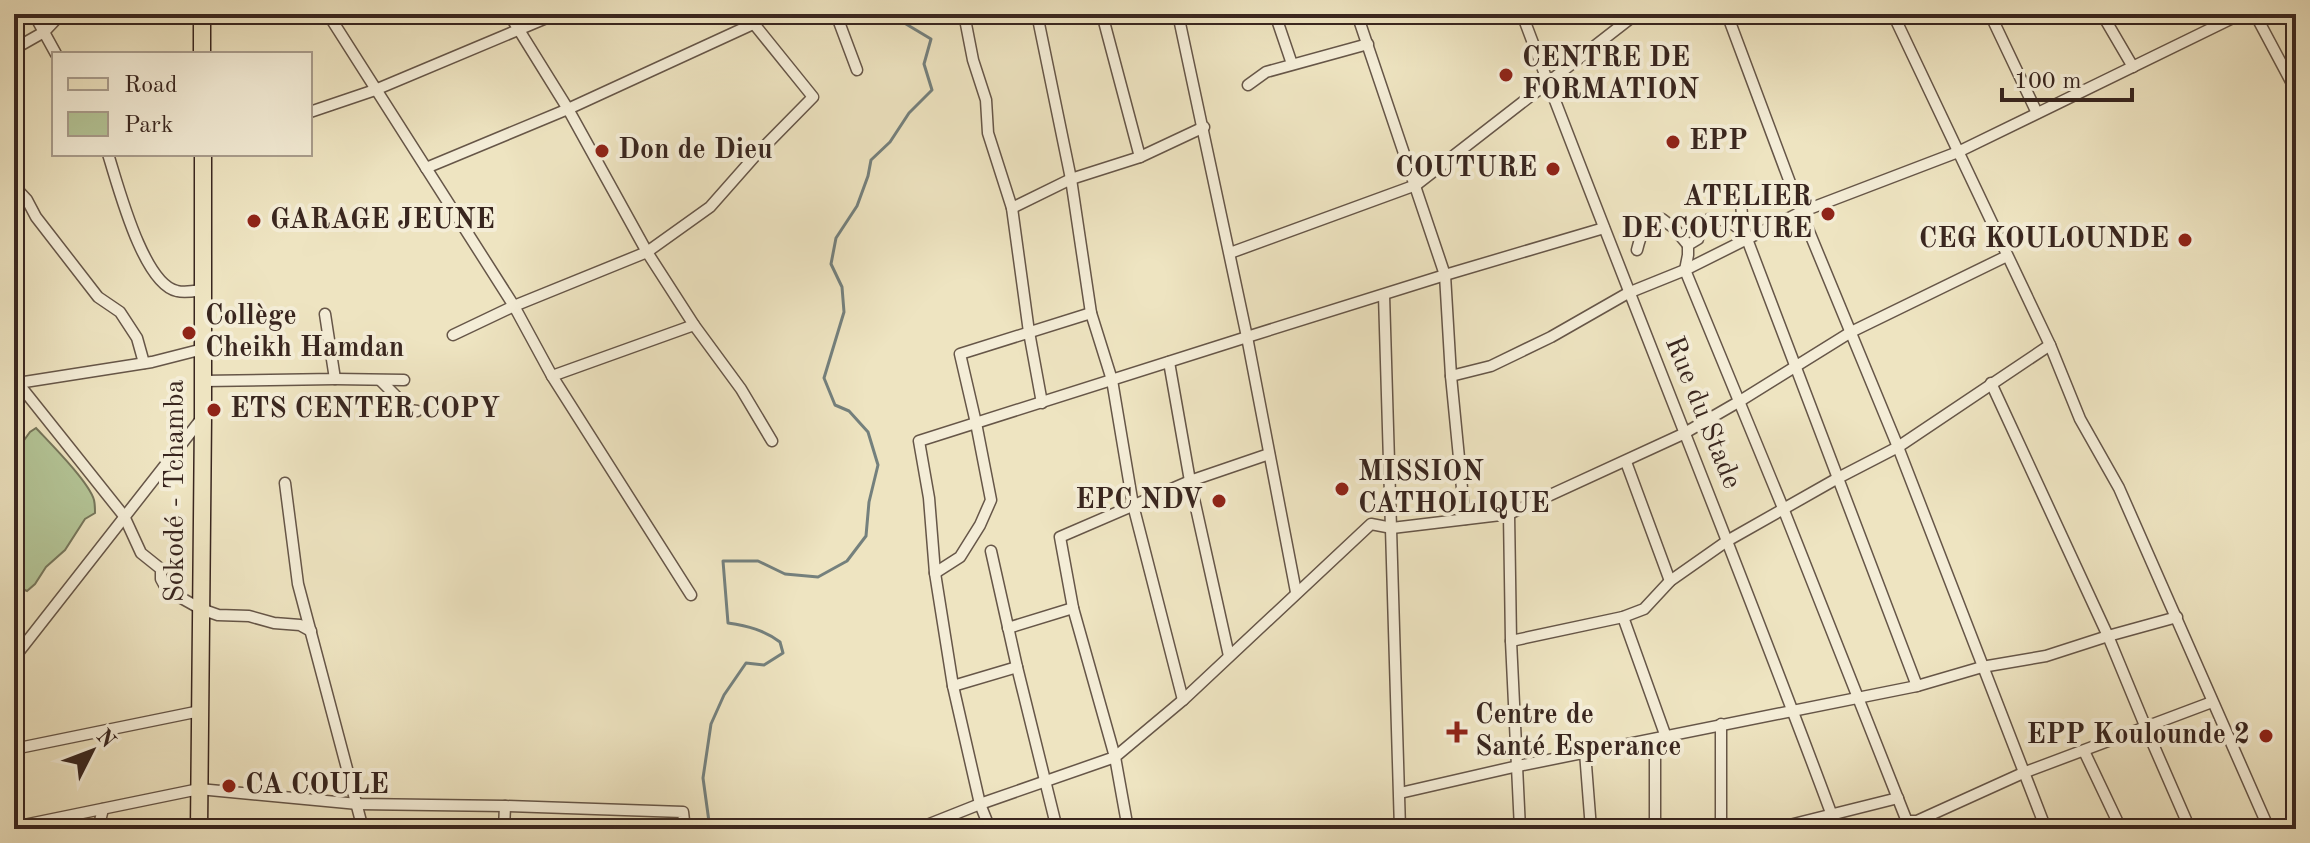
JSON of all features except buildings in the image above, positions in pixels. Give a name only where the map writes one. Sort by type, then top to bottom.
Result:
[{"type":"main road","points":[[202,14],[202,52]]},
{"type":"main road","name":"Sokodé - Tchamba","points":[[199,829],[203,156]]},
{"type":"street","points":[[34,14],[55,52]]},
{"type":"street","points":[[14,49],[44,32],[61,14]]},
{"type":"street","points":[[328,14],[514,306],[552,376],[691,595]]},
{"type":"street","points":[[509,14],[568,109],[647,252],[694,325],[741,389],[772,441]]},
{"type":"street","points":[[312,111],[375,90],[556,14]]},
{"type":"street","points":[[453,335],[514,306],[647,252],[710,207],[813,97],[746,14]]},
{"type":"street","points":[[836,14],[857,70]]},
{"type":"street","points":[[964,14],[973,60],[986,100],[988,133],[1012,208],[1042,403]]},
{"type":"street","points":[[1037,14],[1071,179],[1091,313],[1112,380],[1133,505],[1183,700]]},
{"type":"street","points":[[1102,14],[1140,157]]},
{"type":"street","points":[[1178,14],[1230,253],[1296,592]]},
{"type":"street","points":[[1275,14],[1292,64]]},
{"type":"street","points":[[1357,14],[1445,275],[1465,519]]},
{"type":"street","name":"Rue du Stade","points":[[1522,14],[1837,829]]},
{"type":"street","points":[[1230,253],[1416,185],[1636,14]]},
{"type":"street","points":[[1727,14],[1801,212],[1898,447],[2046,829]]},
{"type":"street","points":[[1893,14],[2050,345],[2080,419],[2119,488],[2269,829]]},
{"type":"street","points":[[1990,14],[2037,113]]},
{"type":"street","points":[[2102,14],[2133,67]]},
{"type":"street","points":[[1451,376],[1491,366],[1551,337],[1628,293],[1685,270],[1801,212],[1958,152],[2241,14]]},
{"type":"street","points":[[2255,14],[2296,91]]},
{"type":"street","points":[[426,168],[568,109],[753,24]]},
{"type":"street","points":[[1248,85],[1259,75],[1368,44]]},
{"type":"street","points":[[1012,208],[1071,179],[1140,157],[1204,127]]},
{"type":"street","points":[[109,156],[116,185],[147,264],[160,281],[177,291],[203,290]]},
{"type":"street","points":[[14,186],[98,297],[120,312],[137,338],[144,363]]},
{"type":"street","points":[[1745,188],[1741,197],[1747,239],[1917,686]]},
{"type":"street","points":[[1688,245],[1698,239],[1699,230],[1709,219],[1715,218],[1737,225],[1747,239]]},
{"type":"street","points":[[1637,250],[1642,232],[1662,219],[1688,245],[1685,270],[1908,821],[1917,821],[2023,773],[2212,702]]},
{"type":"street","points":[[990,829],[980,804],[953,686],[919,441],[1604,228]]},
{"type":"street","points":[[917,829],[1115,757],[1183,700],[1371,524],[1392,528],[1509,514],[1683,434],[1851,332],[2007,256]]},
{"type":"street","points":[[1384,295],[1400,829]]},
{"type":"street","points":[[935,573],[960,557],[991,500],[960,354],[1091,313]]},
{"type":"street","points":[[325,314],[335,379]]},
{"type":"street","points":[[552,376],[694,325]]},
{"type":"street","points":[[1511,641],[1623,617],[1644,609],[1670,581],[1727,541],[1898,447],[2050,345]]},
{"type":"street","points":[[16,381],[144,363],[203,349]]},
{"type":"street","points":[[1169,362],[1190,481],[1229,656]]},
{"type":"street","points":[[203,381],[404,380]]},
{"type":"street","points":[[16,381],[124,516],[141,553],[161,569],[161,579],[167,590],[218,615],[249,616],[274,623],[300,625],[311,631]]},
{"type":"street","points":[[381,381],[410,410],[417,411]]},
{"type":"street","points":[[1991,383],[2108,636],[2190,829]]},
{"type":"street","points":[[14,658],[203,417]]},
{"type":"street","points":[[1128,829],[1115,757],[1073,608],[1060,537],[1190,481],[1269,454]]},
{"type":"street","points":[[1626,462],[1670,581]]},
{"type":"street","points":[[285,483],[298,584],[363,829]]},
{"type":"street","points":[[1509,514],[1511,641],[1520,829]]},
{"type":"street","points":[[991,551],[1057,829]]},
{"type":"street","points":[[1008,628],[1073,608]]},
{"type":"street","points":[[1623,617],[1660,738],[1655,829]]},
{"type":"street","points":[[1400,793],[1585,752],[1917,686],[1982,667],[2046,656],[2177,617]]},
{"type":"street","points":[[953,686],[1017,667]]},
{"type":"street","points":[[14,749],[200,711]]},
{"type":"street","points":[[1721,724],[1721,829]]},
{"type":"street","points":[[2084,751],[2121,829]]},
{"type":"street","points":[[1585,752],[1591,829]]},
{"type":"street","points":[[14,827],[199,789],[358,804],[683,812],[685,829]]},
{"type":"street","points":[[1774,829],[1898,798]]},
{"type":"street","points":[[504,829],[505,806]]},
{"type":"street","points":[[103,809],[99,825],[111,829]]},
{"type":"green space","points":[[36,428],[85,483],[94,500],[95,513],[85,519],[65,550],[27,591],[14,585],[14,454]]},
{"type":"waterway","points":[[710,829],[703,778],[711,724],[724,695],[746,663],[764,665],[783,653],[780,642],[768,634],[728,623],[723,561],[758,561],[785,574],[818,577],[847,561],[866,536],[869,502],[878,465],[868,432],[849,411],[835,405],[824,378],[844,312],[842,287],[831,264],[836,238],[857,206],[871,160],[890,142],[909,113],[932,90],[924,64],[931,39],[896,18],[895,14]]},
{"type":"place","name":"CENTRE DE FORMATION","points":[[1506,75]]},
{"type":"place","name":"EPP","points":[[1673,142]]},
{"type":"place","name":"Don de Dieu","points":[[602,151]]},
{"type":"place","name":"COUTURE","points":[[1553,169]]},
{"type":"place","name":"ATELIER DE COUTURE","points":[[1828,214]]},
{"type":"place","name":"GARAGE JEUNE","points":[[254,221]]},
{"type":"place","name":"CEG KOULOUNDE","points":[[2185,240]]},
{"type":"place","name":"Collège Cheikh Hamdan","points":[[189,333]]},
{"type":"place","name":"ETS CENTER COPY","points":[[214,410]]},
{"type":"place","name":"MISSION CATHOLIQUE","points":[[1342,489]]},
{"type":"place","name":"EPC NDV","points":[[1219,501]]},
{"type":"place","name":"Centre de Santé Esperance","points":[[1457,732]]},
{"type":"place","name":"EPP Koulounde 2","points":[[2266,736]]},
{"type":"place","name":"CA COULE","points":[[229,786]]}]
